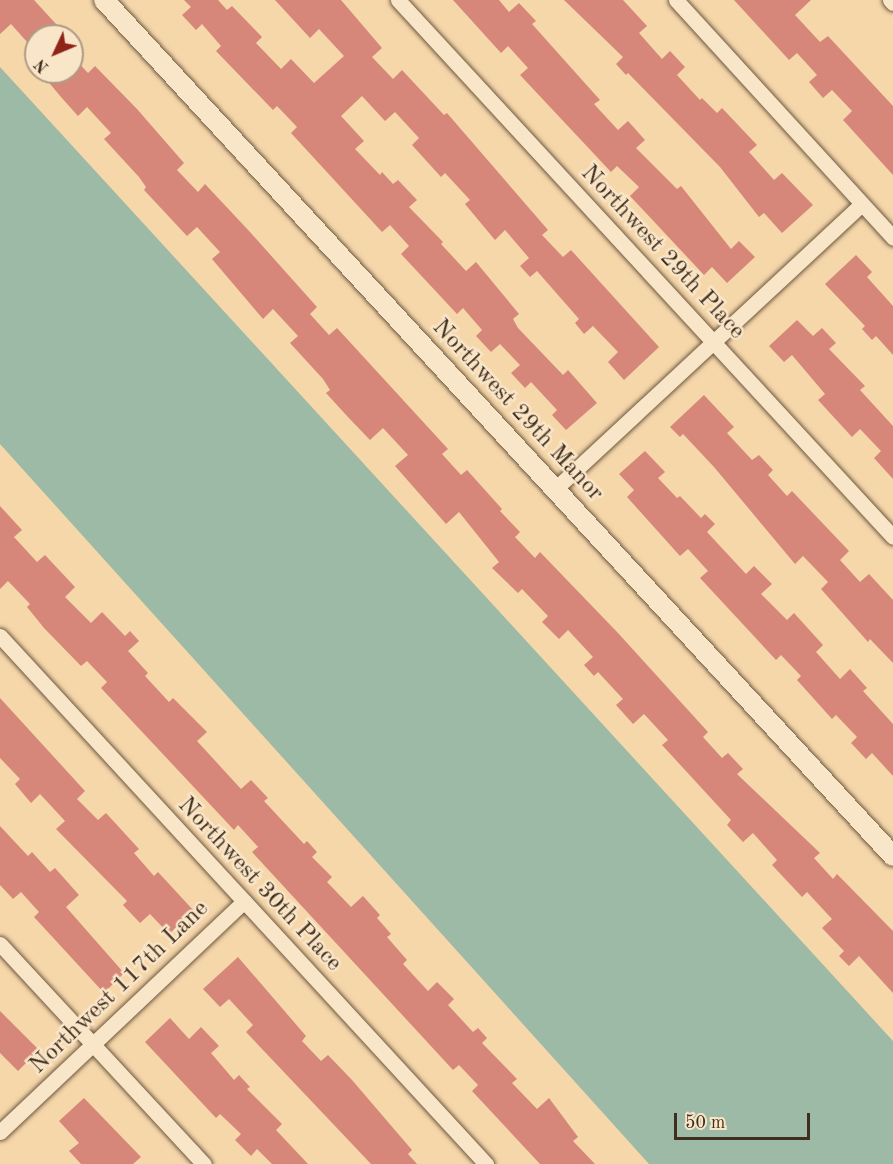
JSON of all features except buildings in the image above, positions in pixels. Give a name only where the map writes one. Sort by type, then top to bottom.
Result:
[{"type":"street","name":"Northwest 29th Manor","points":[[104,0],[893,856]]},
{"type":"street","name":"Northwest 29th Place","points":[[398,0],[893,537]]},
{"type":"street","points":[[676,0],[893,238]]},
{"type":"street","points":[[554,490],[862,204]]},
{"type":"street","name":"Northwest 30th Place","points":[[0,636],[486,1164]]},
{"type":"street","name":"Northwest 117th Lane","points":[[0,1132],[94,1046],[244,901]]},
{"type":"street","points":[[0,944],[204,1164]]},
{"type":"shaded area","points":[[0,67],[893,1041],[893,1164],[649,1164],[0,444]]}]
